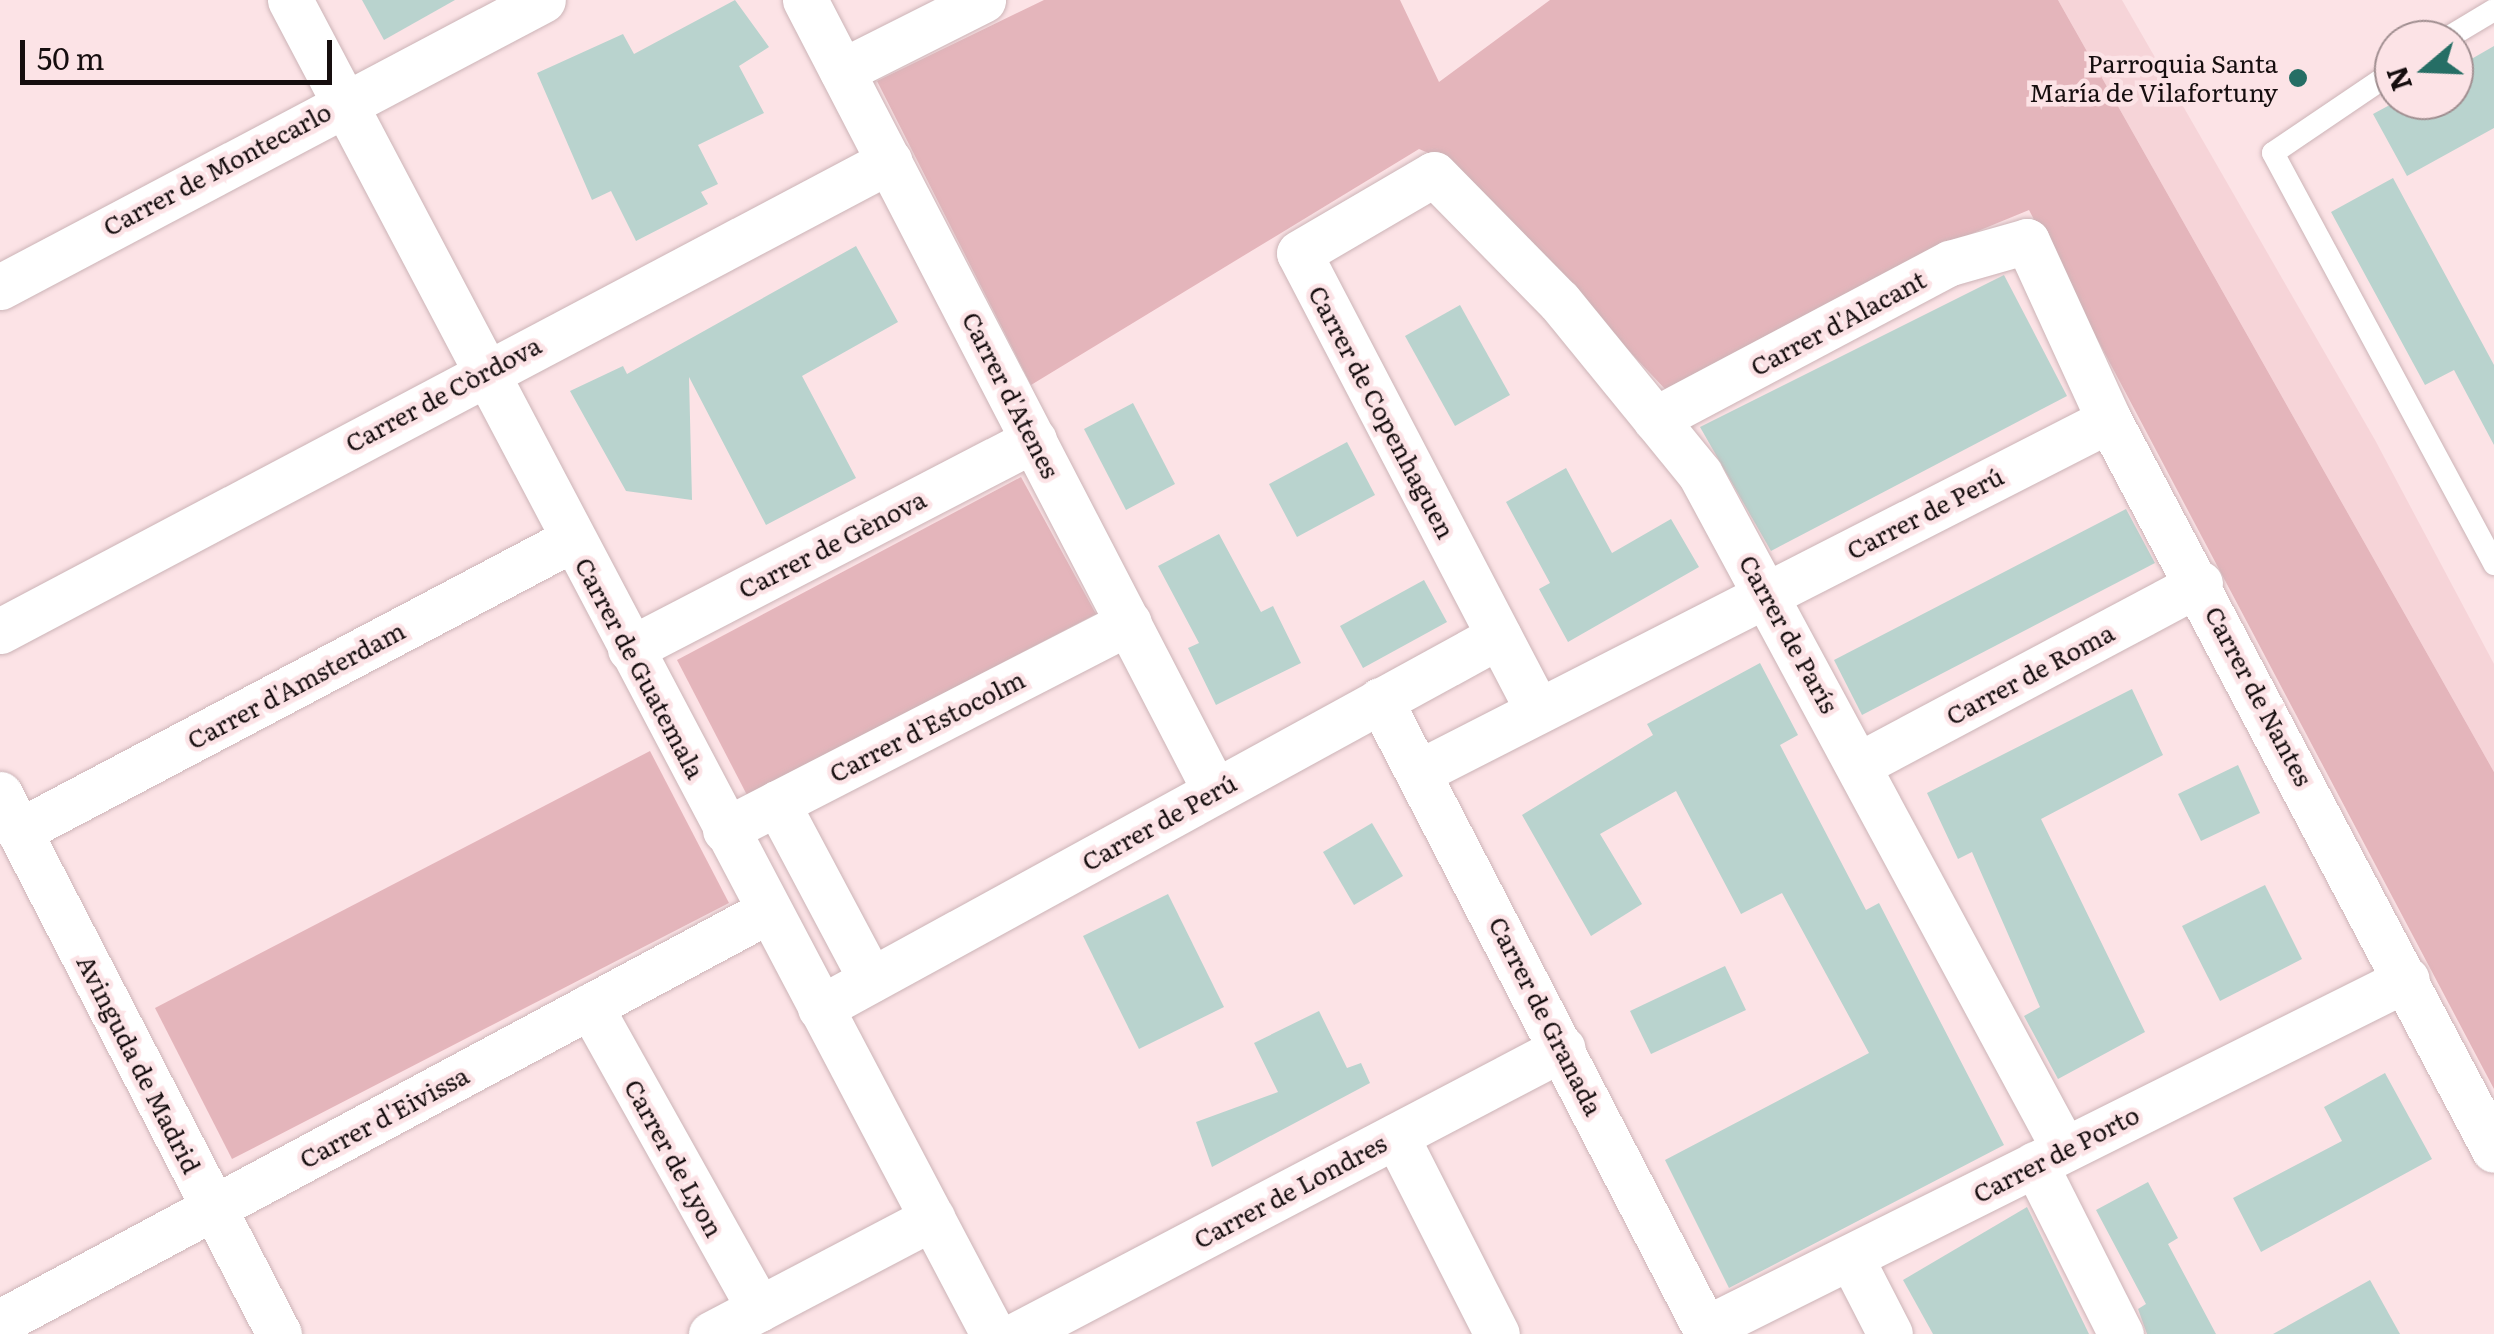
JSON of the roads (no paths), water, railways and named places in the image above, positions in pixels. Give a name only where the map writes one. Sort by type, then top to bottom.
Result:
[{"type":"street","name":"Carrer de Guatemala","points":[[290,0],[993,1334]]},
{"type":"street","name":"Carrer de Montecarlo","points":[[0,287],[344,101],[543,0]]},
{"type":"street","name":"Carrer d'Atenes","points":[[805,0],[1215,791]]},
{"type":"street","points":[[842,71],[983,0]]},
{"type":"street","name":"Carrer de Còrdova","points":[[0,631],[484,371],[889,161]]},
{"type":"street","name":"Carrer de París","points":[[1434,174],[1559,301],[1700,474],[1860,764],[2049,1156],[2121,1334]]},
{"type":"street","name":"Carrer de Copenhaguen","points":[[1434,174],[1299,252],[1537,709]]},
{"type":"street","name":"Carrer d'Alacant","points":[[1655,419],[1950,263],[2027,241]]},
{"type":"street","name":"Carrer de Nantes","points":[[2027,241],[2109,420],[2200,583],[2494,1150]]},
{"type":"street","name":"Carrer de Perú","points":[[1421,771],[2109,420]]},
{"type":"street","name":"Carrer de Gènova","points":[[630,648],[1034,440]]},
{"type":"street","name":"Carrer d'Amsterdam","points":[[9,813],[573,540]]},
{"type":"street","name":"Carrer de Roma","points":[[1860,764],[2200,583]]},
{"type":"street","name":"Carrer d'Estocolm","points":[[725,830],[1130,622]]},
{"type":"street","name":"Carrer de Perú","points":[[820,1008],[1499,636]]},
{"type":"street","name":"Carrer de Granada","points":[[1380,700],[1421,771],[1707,1332]]},
{"type":"street","points":[[777,803],[871,980]]},
{"type":"street","name":"Avinguda de Madrid","points":[[9,813],[279,1334]]},
{"type":"street","name":"Carrer d'Eivissa","points":[[0,1322],[768,910]]},
{"type":"street","name":"Carrer de Porto","points":[[1707,1332],[2049,1156],[2407,979]]},
{"type":"street","name":"Carrer de Lyon","points":[[590,1006],[758,1309]]},
{"type":"street","name":"Carrer de Londres","points":[[1018,1334],[1562,1048]]},
{"type":"street","points":[[1396,1136],[1497,1334]]},
{"type":"street","points":[[712,1334],[932,1218]]},
{"type":"street","points":[[1851,1258],[1886,1333]]},
{"type":"lane","points":[[2374,85],[2273,153],[2494,564]]},
{"type":"place","name":"Parroquia Santa María de Vilafortuny","points":[[2298,78]]}]
